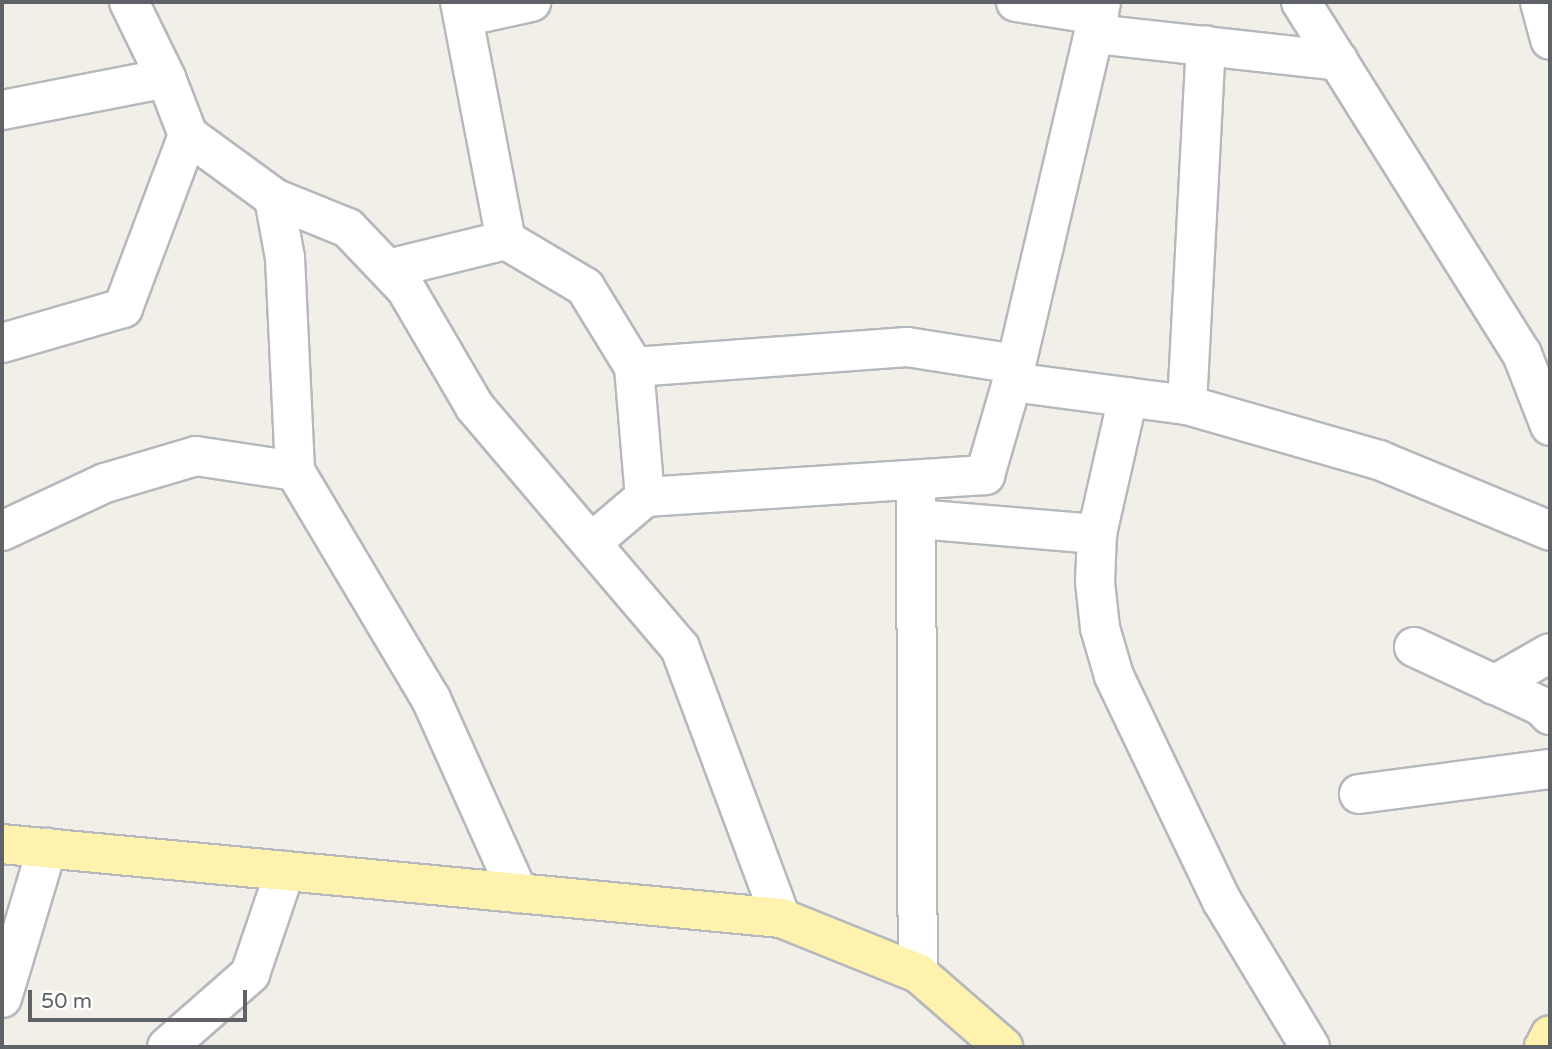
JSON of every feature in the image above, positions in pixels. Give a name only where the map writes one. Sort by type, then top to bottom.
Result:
[{"type":"main road","points":[[2,844],[781,918],[918,973],[1003,1047]]},
{"type":"main road","points":[[1544,1047],[1550,1035]]},
{"type":"street","points":[[129,2],[166,78],[188,135],[274,198],[348,228],[406,289],[475,407],[680,648],[781,918]]},
{"type":"street","points":[[506,240],[461,10],[531,2]]},
{"type":"street","points":[[1016,2],[1098,17],[1206,46],[1339,61]]},
{"type":"street","points":[[1301,2],[1522,354],[1550,426]]},
{"type":"street","points":[[1540,2],[1550,40]]},
{"type":"street","points":[[590,543],[645,498],[985,475],[1014,373],[1098,17]]},
{"type":"street","points":[[1187,405],[1206,46]]},
{"type":"street","points":[[2,110],[166,78]]},
{"type":"street","points":[[2,343],[123,308],[188,135]]},
{"type":"street","points":[[274,198],[285,258],[295,471],[431,699],[518,893]]},
{"type":"street","points":[[388,270],[506,240],[585,287],[635,367],[645,498]]},
{"type":"street","points":[[635,367],[907,347],[1128,397],[1187,405],[1379,460],[1550,531]]},
{"type":"street","points":[[1128,397],[1097,534],[1095,582],[1100,628],[1114,676],[1222,901],[1310,1047]]},
{"type":"street","points":[[2,531],[105,483],[196,456],[295,471]]},
{"type":"street","points":[[916,480],[918,973]]},
{"type":"street","points":[[917,519],[1097,534]]},
{"type":"street","points":[[1414,647],[1541,706],[1550,715]]},
{"type":"street","points":[[1494,685],[1550,653]]},
{"type":"street","points":[[1359,794],[1550,769]]},
{"type":"street","points":[[2,998],[47,848]]},
{"type":"street","points":[[167,1047],[250,974],[285,871]]}]
